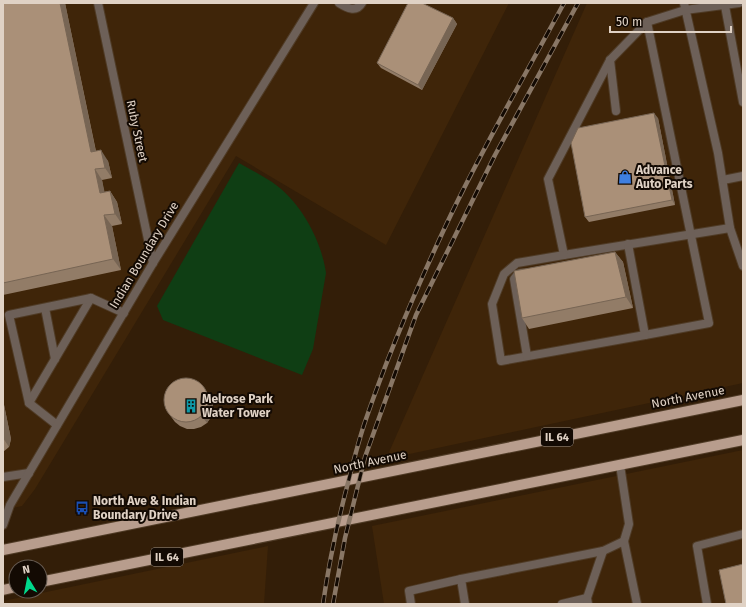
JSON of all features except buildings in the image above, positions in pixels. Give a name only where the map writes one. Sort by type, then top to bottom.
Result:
[{"type":"main road","name":"North Avenue","points":[[3,550],[743,400]]},
{"type":"main road","name":"IL 64","points":[[48,580],[743,440]]},
{"type":"street","name":"Ruby Street","points":[[98,3],[153,263]]},
{"type":"street","name":"Indian Boundary Drive","points":[[3,524],[6,505],[29,473],[153,263],[314,3]]},
{"type":"street","points":[[339,3],[354,10],[362,3]]},
{"type":"street","points":[[562,255],[548,179],[610,60],[647,22],[684,7],[725,6],[739,3]]},
{"type":"street","points":[[725,6],[743,102]]},
{"type":"street","points":[[684,7],[723,180],[730,228],[743,266]]},
{"type":"street","points":[[647,22],[691,234],[709,323],[501,361],[492,304],[504,274],[516,263],[628,244],[691,234],[730,228]]},
{"type":"street","points":[[610,60],[616,111]]},
{"type":"street","points":[[723,180],[743,176]]},
{"type":"street","points":[[628,244],[645,335]]},
{"type":"street","points":[[546,268],[562,255]]},
{"type":"street","points":[[527,356],[514,279],[518,274],[532,271]]},
{"type":"street","points":[[29,403],[91,298]]},
{"type":"street","points":[[57,424],[29,403],[9,316],[91,298],[124,313]]},
{"type":"street","points":[[45,308],[55,359]]},
{"type":"street","points":[[620,465],[629,524],[624,541],[637,604]]},
{"type":"street","points":[[3,477],[29,473]]},
{"type":"street","points":[[707,604],[697,546],[743,534]]},
{"type":"street","points":[[411,604],[409,591],[461,579],[603,551],[624,541]]},
{"type":"street","points":[[562,604],[587,601],[603,551]]},
{"type":"street","points":[[461,579],[465,604]]},
{"type":"shaded area","points":[[3,3],[509,3],[386,245],[236,156],[35,489],[22,506],[3,510]]},
{"type":"shaded area","points":[[587,3],[743,3],[743,383],[386,459]]},
{"type":"shaded area","points":[[743,450],[743,604],[384,604],[372,526]]},
{"type":"shaded area","points":[[268,546],[264,604],[3,604],[3,601],[13,599],[48,599],[48,592]]},
{"type":"green space","points":[[239,163],[272,182],[292,199],[308,222],[323,260],[326,273],[313,349],[302,375],[163,320],[157,306]]},
{"type":"railway","points":[[323,604],[338,525],[363,426],[394,344],[425,271],[460,195],[564,3]]},
{"type":"railway","points":[[333,604],[345,538],[365,457],[416,315],[495,155],[578,3]]},
{"type":"place","name":"Advance Auto Parts","points":[[625,177]]},
{"type":"place","name":"Melrose Park Water Tower","points":[[191,406]]},
{"type":"place","name":"North Ave & Indian Boundary Drive","points":[[82,508]]}]
